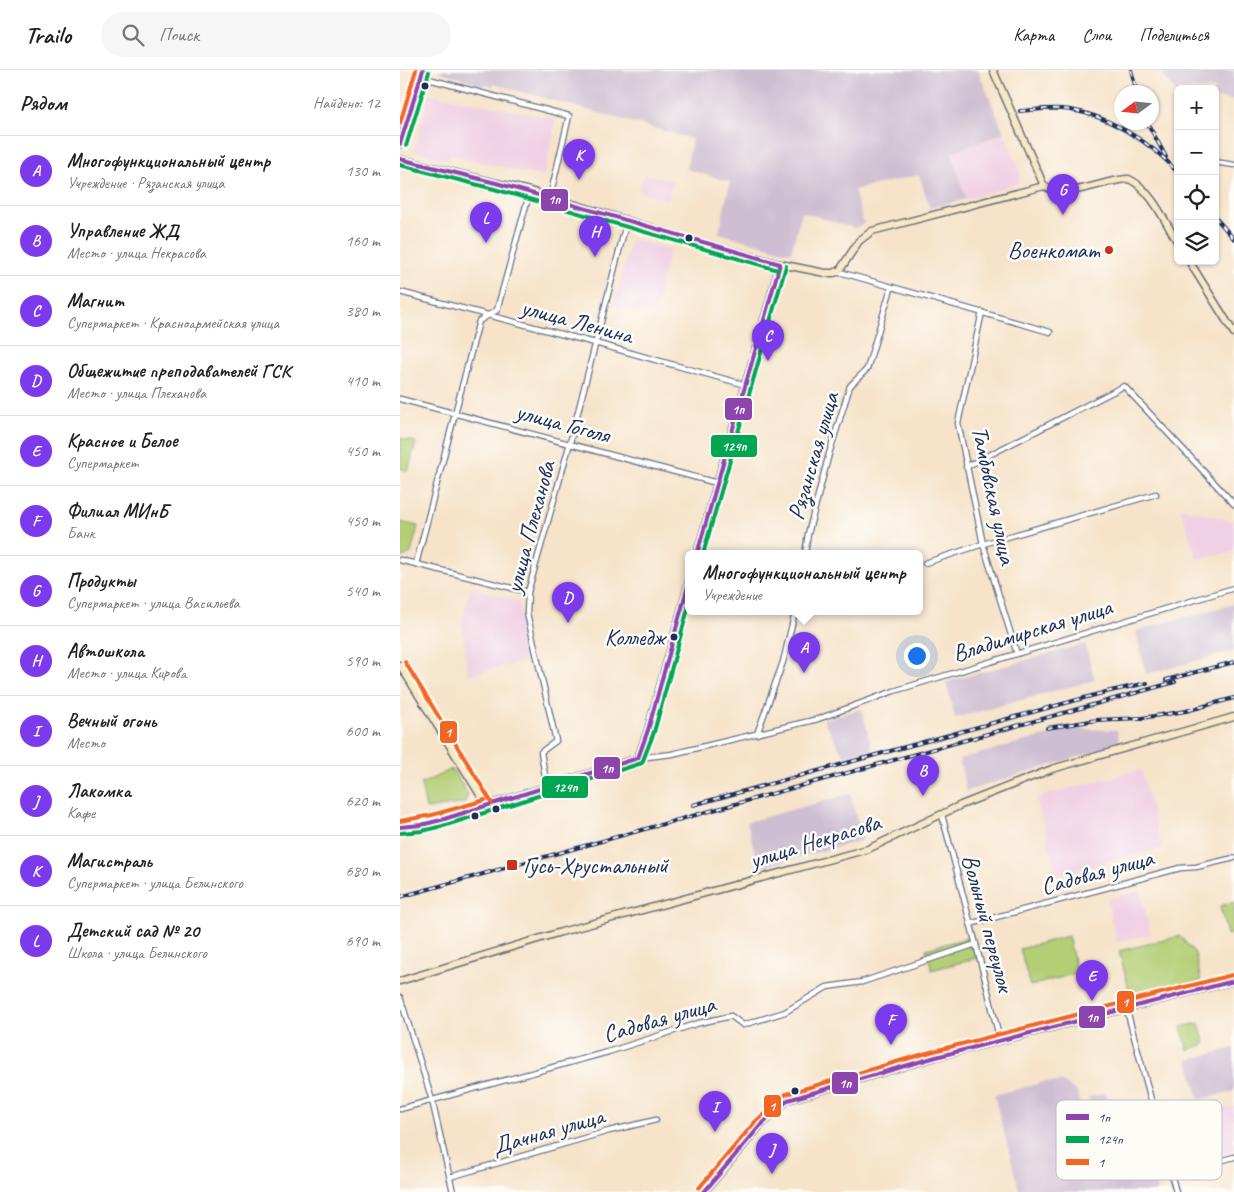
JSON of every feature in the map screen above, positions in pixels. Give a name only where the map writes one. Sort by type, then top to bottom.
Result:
[{"type":"street","points":[[400,144],[424,70]]},
{"type":"street","points":[[993,70],[1044,186],[1049,190],[1064,192],[1129,178],[1145,191],[1174,237]]},
{"type":"street","points":[[421,77],[569,116],[550,197]]},
{"type":"street","points":[[400,159],[550,197],[780,264],[825,273],[843,273],[1050,332]]},
{"type":"street","points":[[1219,163],[1234,165]]},
{"type":"street","points":[[834,273],[840,270],[859,241],[872,231],[1044,186]]},
{"type":"street","points":[[416,564],[478,321],[497,310],[530,192]]},
{"type":"street","name":"улица Плеханова","points":[[547,788],[541,752],[556,742],[526,613],[528,592],[570,443],[627,220]]},
{"type":"street","points":[[698,550],[780,264]]},
{"type":"street","points":[[1192,265],[1234,333]]},
{"type":"street","name":"Рязанская улица","points":[[806,550],[808,534],[818,504],[829,454],[850,386],[867,369],[891,288]]},
{"type":"street","name":"улица Ленина","points":[[400,292],[746,385]]},
{"type":"street","name":"Тамбовская улица","points":[[982,312],[958,423],[984,544],[1017,654]]},
{"type":"street","points":[[966,467],[1124,386],[1234,504]]},
{"type":"street","name":"улица Гоголя","points":[[400,400],[717,482]]},
{"type":"street","points":[[925,563],[1156,494]]},
{"type":"street","points":[[400,560],[528,592]]},
{"type":"street","name":"Владимирская улица","points":[[638,758],[672,754],[818,719],[894,691],[1234,588]]},
{"type":"street","points":[[400,827],[421,825],[441,820],[638,758],[648,730],[685,596]]},
{"type":"street","points":[[756,734],[783,662],[794,615]]},
{"type":"street","points":[[400,665],[487,806]]},
{"type":"street","name":"улица Некрасова","points":[[400,981],[561,932],[868,849],[961,805],[1052,769],[1234,717]]},
{"type":"street","name":"Вольный переулок","points":[[942,814],[1000,1041]]},
{"type":"street","name":"Садовая улица","points":[[970,924],[1153,875],[1234,858]]},
{"type":"street","name":"Садовая улица","points":[[400,1109],[608,1052],[699,1023],[731,1016],[743,1025],[785,1012],[827,987],[862,982],[976,944]]},
{"type":"street","points":[[704,1192],[760,1126],[788,1100],[928,1059],[1234,981]]},
{"type":"street","points":[[400,997],[432,1100],[453,1192]]},
{"type":"street","points":[[1126,1007],[1151,1100]]},
{"type":"street","name":"Дачная улица","points":[[450,1177],[609,1131],[656,1120]]},
{"type":"street","points":[[1172,1180],[1176,1192]]},
{"type":"shaded area","points":[[439,70],[978,70],[1004,133],[951,152],[966,199],[930,208],[919,175],[854,190],[864,224],[854,228],[802,212],[791,253],[719,233],[730,182],[686,169],[692,139],[494,84],[493,87],[485,84],[484,86]]},
{"type":"shaded area","points":[[1165,70],[1234,70],[1234,100],[1219,98],[1219,85],[1174,85],[1174,90],[1162,76]]},
{"type":"shaded area","points":[[429,94],[556,119],[544,177],[449,155],[447,160],[415,151]]},
{"type":"shaded area","points":[[1004,133],[1021,173],[1019,182],[966,199],[950,152]]},
{"type":"shaded area","points":[[644,174],[673,181],[668,200],[639,192]]},
{"type":"shaded area","points":[[631,239],[670,249],[654,315],[614,305]]},
{"type":"shaded area","points":[[1180,507],[1234,522],[1234,552],[1197,559]]},
{"type":"shaded area","points":[[470,587],[518,601],[530,660],[468,675],[462,623]]},
{"type":"shaded area","points":[[1234,604],[1234,651],[1146,674],[1136,631]]},
{"type":"shaded area","points":[[1085,644],[1095,680],[955,718],[946,682]]},
{"type":"shaded area","points":[[862,709],[872,750],[844,756],[823,719]]},
{"type":"shaded area","points":[[1071,729],[1117,730],[1120,744],[966,791],[959,759]]},
{"type":"shaded area","points":[[1141,769],[1162,848],[1057,875],[1036,798]]},
{"type":"shaded area","points":[[850,794],[863,840],[759,868],[747,822]]},
{"type":"shaded area","points":[[1140,891],[1151,934],[1117,942],[1107,899]]},
{"type":"shaded area","points":[[1234,1048],[1234,1091],[1199,1100],[1188,1060]]},
{"type":"shaded area","points":[[1045,1082],[1063,1082],[1077,1092],[1079,1100],[1056,1100],[1056,1180],[1155,1180],[1158,1192],[1020,1192],[994,1095]]},
{"type":"shaded area","points":[[1106,1093],[1108,1100],[1089,1100],[1088,1097]]},
{"type":"shaded area","points":[[1234,1106],[1234,1151],[1222,1154],[1222,1109]]},
{"type":"green space","points":[[400,438],[416,442],[408,471],[400,468]]},
{"type":"green space","points":[[400,522],[418,526],[411,553],[403,557],[400,556]]},
{"type":"green space","points":[[452,769],[468,794],[465,803],[426,809],[421,784]]},
{"type":"green space","points":[[1234,902],[1234,933],[1227,935],[1220,906]]},
{"type":"green space","points":[[1068,936],[1077,973],[1030,986],[1020,949]]},
{"type":"green space","points":[[1180,936],[1195,953],[1201,981],[1131,997],[1119,951]]},
{"type":"green space","points":[[971,937],[977,958],[932,970],[926,949]]},
{"type":"green space","points":[[1199,1023],[1205,1044],[1188,1050],[1181,1027]]},
{"type":"railway","points":[[1131,70],[1135,85]]},
{"type":"railway","points":[[1020,111],[1062,109],[1094,116],[1110,122],[1141,140],[1155,150],[1174,169]]},
{"type":"railway","points":[[1151,130],[1166,157]]},
{"type":"railway","points":[[1218,220],[1234,239]]},
{"type":"railway","points":[[1166,680],[1234,662]]},
{"type":"railway","points":[[400,897],[1175,682]]},
{"type":"railway","points":[[693,805],[1106,692],[1147,683]]},
{"type":"railway","points":[[1047,728],[1097,720],[1142,718],[1186,711],[1234,698]]},
{"type":"transit line","name":"1","points":[[400,123],[416,70]]},
{"type":"transit line","name":"1п","points":[[400,144],[423,70]]},
{"type":"transit line","name":"124п","points":[[406,146],[429,72]]},
{"type":"transit line","name":"1п","points":[[400,159],[496,183],[780,264]]},
{"type":"transit line","name":"124п","points":[[400,165],[494,189],[778,270]]},
{"type":"transit line","name":"1п","points":[[698,550],[780,264]]},
{"type":"transit line","name":"124п","points":[[704,550],[786,266]]},
{"type":"transit line","name":"1п","points":[[400,827],[421,825],[441,820],[638,758],[648,730],[685,596]]},
{"type":"transit line","name":"124п","points":[[401,833],[443,826],[642,763],[654,732],[686,615]]},
{"type":"transit line","name":"1","points":[[405,662],[492,803]]},
{"type":"transit line","name":"1","points":[[400,821],[432,815],[485,800]]},
{"type":"transit line","name":"1","points":[[699,1188],[755,1122],[786,1094],[934,1051],[1232,975]]},
{"type":"transit line","name":"1п","points":[[704,1192],[760,1126],[788,1100],[936,1057],[1234,981]]},
{"type":"place","name":"Магистраль","points":[[579,180]]},
{"type":"place","name":"Продукты","points":[[1063,215]]},
{"type":"place","name":"Детский сад № 20","points":[[486,243]]},
{"type":"place","name":"Военкомат","points":[[1109,250]]},
{"type":"place","name":"Автошкола","points":[[595,257]]},
{"type":"place","name":"Магнит","points":[[768,361]]},
{"type":"place","name":"Общежитие преподавателей ГСК","points":[[568,623]]},
{"type":"place","name":"Колледж","points":[[674,637]]},
{"type":"place","name":"Многофункциональный центр","points":[[804,673]]},
{"type":"place","name":"Управление ЖД","points":[[923,796]]},
{"type":"place","name":"Гусь-Хрустальный","points":[[512,865]]},
{"type":"place","name":"Красное и Белое","points":[[1092,1001]]},
{"type":"place","name":"Филиал МИнБ","points":[[891,1045]]},
{"type":"place","name":"Вечный огонь","points":[[715,1132]]},
{"type":"place","name":"Лакомка","points":[[772,1174]]}]
